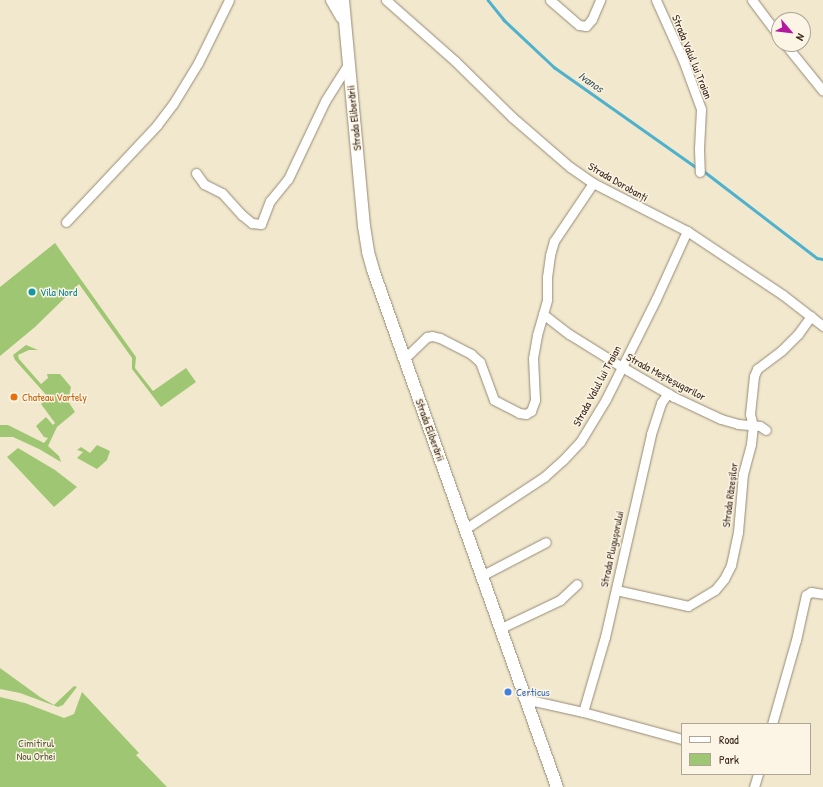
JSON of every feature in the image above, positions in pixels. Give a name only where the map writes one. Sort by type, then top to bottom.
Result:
[{"type":"street","points":[[66,222],[157,125],[173,104],[198,63],[228,0]]},
{"type":"street","name":"Strada Dorobanți","points":[[386,0],[460,66],[512,116],[570,167],[593,183],[687,231],[783,295],[823,326]]},
{"type":"street","points":[[550,0],[579,25],[586,26],[592,19],[600,0]]},
{"type":"street","name":"Strada Valul lui Traian","points":[[656,0],[683,60],[701,109],[699,149],[700,172]]},
{"type":"street","points":[[752,0],[771,25]]},
{"type":"street","name":"Strada Eliberării","points":[[340,1],[344,19],[349,63],[368,252],[499,629],[557,787]]},
{"type":"street","points":[[791,52],[823,91]]},
{"type":"street","name":"Strada Eliberării","points":[[196,173],[204,184],[222,193],[242,215],[252,223],[261,224],[270,201],[288,179],[325,101],[349,63]]},
{"type":"street","points":[[404,359],[427,337],[432,336],[451,343],[471,354],[480,362],[494,400],[518,413],[526,414],[534,406],[536,384],[533,358],[547,300],[547,277],[550,255],[554,242],[593,183]]},
{"type":"street","name":"Strada Valul lui Traian","points":[[465,529],[544,477],[564,460],[590,428],[622,367],[687,231]]},
{"type":"street","name":"Strada Meșteșugarilor","points":[[543,314],[569,334],[622,367],[668,393],[721,419],[753,426],[760,426],[766,430]]},
{"type":"street","name":"Strada Răzeșilor","points":[[616,590],[688,606],[715,590],[724,579],[731,565],[735,549],[743,474],[751,444],[753,426],[750,414],[754,376],[757,369],[782,350],[798,334],[811,316]]},
{"type":"street","name":"Strada Plugușorului","points":[[583,712],[605,637],[651,434],[661,403],[668,393]]},
{"type":"street","points":[[481,576],[546,542]]},
{"type":"street","points":[[499,629],[560,600],[577,584]]},
{"type":"street","points":[[772,723],[808,593],[814,592],[823,594]]},
{"type":"street","points":[[525,699],[583,712],[681,738]]},
{"type":"street","points":[[754,787],[758,775]]},
{"type":"green space","points":[[55,243],[136,357],[135,368],[153,391],[186,368],[196,382],[161,407],[132,369],[132,358],[79,284],[35,327],[0,356],[0,287]]},
{"type":"green space","points":[[26,345],[38,350],[29,350],[18,355],[19,359],[41,384],[48,378],[47,374],[60,374],[71,387],[68,401],[75,412],[57,427],[48,446],[59,456],[61,462],[39,449],[13,437],[0,437],[0,425],[8,425],[44,443],[48,438],[44,437],[36,426],[46,417],[53,425],[55,423],[41,404],[48,397],[15,360],[13,355]]},
{"type":"green space","points":[[97,445],[110,451],[107,460],[97,469],[77,458],[83,452],[77,450],[81,447],[90,453]]},
{"type":"green space","points":[[18,448],[55,470],[77,487],[54,507],[7,457]]},
{"type":"green space","points":[[0,668],[40,697],[54,705],[74,686],[77,687],[63,705],[58,707],[20,693],[0,689]]},
{"type":"green space","name":"Cimitirul Nou Orhei","points":[[82,692],[139,753],[136,755],[167,787],[0,787],[0,697],[25,703],[64,718],[74,714]]},
{"type":"waterway","name":"Ivanos","points":[[488,0],[504,20],[554,67],[696,167]]},
{"type":"waterway","name":"Ivanos","points":[[705,172],[817,258],[823,259]]},
{"type":"place","name":"Vila Nord","points":[[32,292]]},
{"type":"place","name":"Chateau Vartely","points":[[14,397]]},
{"type":"place","name":"Certicus","points":[[508,692]]}]
